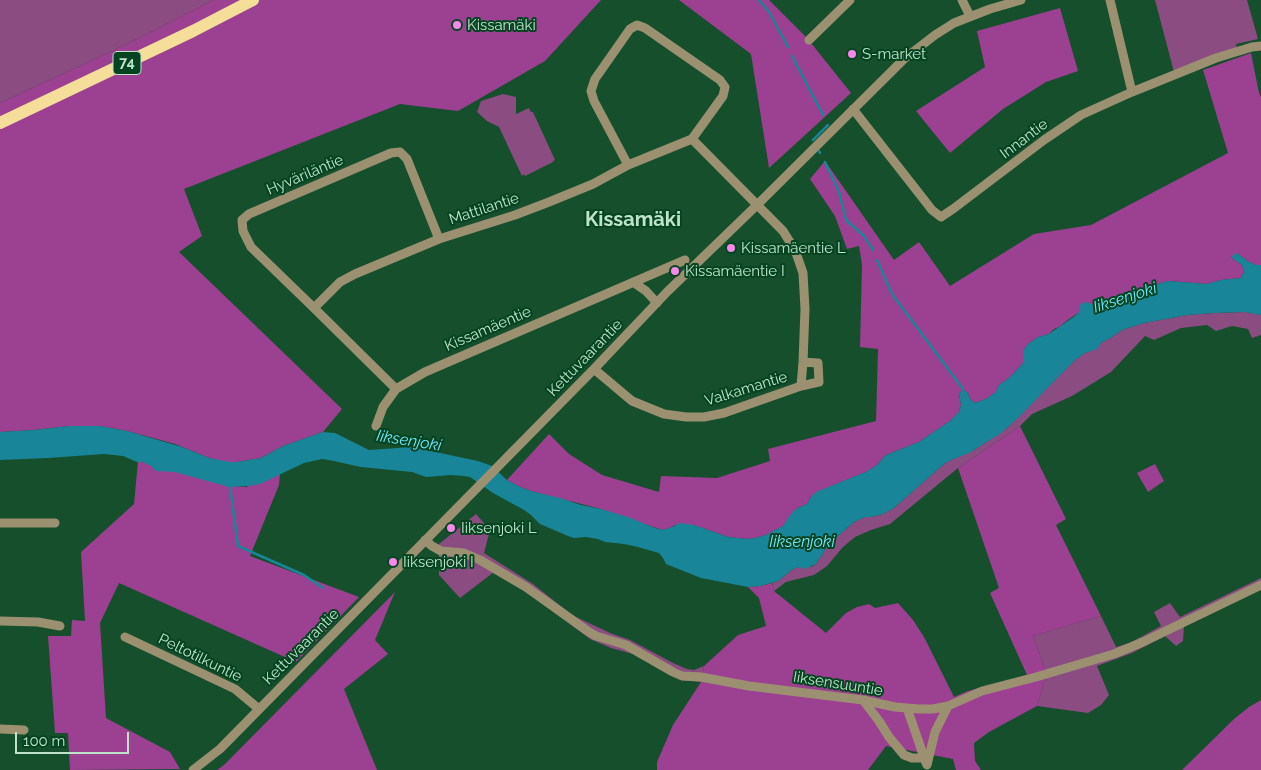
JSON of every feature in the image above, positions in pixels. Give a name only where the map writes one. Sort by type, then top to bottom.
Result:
[{"type":"main road","name":"74","points":[[0,123],[193,31],[252,0]]},
{"type":"street","points":[[809,40],[850,0]]},
{"type":"street","points":[[962,0],[970,16]]},
{"type":"street","name":"Kettuvaarantie","points":[[193,770],[220,749],[657,303],[904,59],[954,23],[1021,0]]},
{"type":"street","points":[[1110,0],[1132,92]]},
{"type":"street","points":[[628,165],[594,101],[591,91],[595,79],[630,29],[637,25],[645,28],[720,80],[725,87],[723,96],[692,139],[757,205]]},
{"type":"street","name":"Innantie","points":[[853,109],[932,210],[940,216],[953,209],[1044,140],[1081,115],[1216,58],[1261,46]]},
{"type":"street","name":"Mattilantie","points":[[314,308],[340,282],[356,274],[439,239],[540,205],[592,184],[628,165],[692,139]]},
{"type":"street","name":"Hyväriläntie","points":[[314,308],[251,247],[243,231],[242,220],[249,214],[391,153],[400,152],[407,159],[439,239]]},
{"type":"street","name":"Valkamantie","points":[[757,205],[783,231],[795,250],[803,273],[805,309],[801,386]]},
{"type":"street","name":"Kissamäentie","points":[[376,426],[383,407],[396,389],[425,372],[684,260]]},
{"type":"street","points":[[633,282],[646,291],[657,303]]},
{"type":"street","points":[[314,308],[396,389]]},
{"type":"street","name":"Valkamantie","points":[[594,369],[632,401],[664,414],[704,417],[724,413],[801,386],[819,382],[818,363],[803,362]]},
{"type":"street","points":[[0,523],[55,522]]},
{"type":"street","name":"Iiksensuuntie","points":[[425,540],[441,551],[464,553],[491,566],[526,587],[589,632],[626,645],[682,676],[701,677],[749,686],[919,709],[948,706],[982,692],[1114,654],[1261,585]]},
{"type":"street","points":[[0,620],[38,622],[60,626]]},
{"type":"street","name":"Peltotilkuntie","points":[[125,637],[235,689],[259,709]]},
{"type":"street","points":[[863,700],[904,755],[912,758],[924,758]]},
{"type":"street","points":[[907,708],[927,765],[935,732],[948,706]]},
{"type":"street","points":[[0,729],[24,730]]},
{"type":"shaded area","points":[[0,0],[214,0],[129,43],[0,103]]},
{"type":"shaded area","points":[[214,0],[601,0],[545,61],[458,111],[400,104],[184,189],[202,236],[179,252],[342,409],[323,432],[283,446],[261,458],[224,462],[175,444],[100,426],[69,426],[0,432],[0,103],[129,43]]},
{"type":"shaded area","points":[[679,0],[769,0],[807,38],[851,93],[769,168],[751,54]]},
{"type":"shaded area","points":[[1155,0],[1247,0],[1258,39],[1236,44],[1237,49],[1174,72]]},
{"type":"shaded area","points":[[1060,8],[1078,71],[1046,82],[1003,109],[950,153],[916,111],[985,67],[977,31]]},
{"type":"shaded area","points":[[1251,53],[1261,97],[1261,265],[1249,262],[1238,254],[1231,257],[1242,265],[1244,271],[1241,278],[1221,280],[1207,284],[1168,281],[1139,290],[1122,298],[1092,304],[1049,334],[1038,337],[1028,344],[1023,351],[1023,363],[1009,378],[999,385],[996,392],[986,399],[975,403],[963,389],[959,394],[961,405],[959,412],[950,421],[919,442],[886,455],[877,465],[866,472],[822,490],[811,497],[807,504],[796,509],[783,526],[766,535],[748,539],[728,537],[694,525],[675,525],[662,530],[601,509],[534,492],[507,480],[549,434],[569,454],[602,475],[659,492],[661,476],[717,478],[770,461],[768,449],[876,421],[878,349],[860,347],[862,265],[859,246],[847,249],[835,216],[810,179],[825,161],[894,260],[919,242],[950,286],[1034,234],[1091,225],[1228,153],[1203,70]]},
{"type":"shaded area","points":[[503,94],[516,97],[516,114],[529,108],[533,112],[555,160],[525,176],[524,174],[522,176],[499,127],[487,121],[477,112],[481,101]]},
{"type":"shaded area","points":[[1245,312],[1261,315],[1261,335],[1252,338],[1248,329],[1232,326],[1216,331],[1207,325],[1181,328],[1154,340],[1145,336],[1111,372],[1072,396],[1032,414],[1020,426],[958,468],[890,524],[855,537],[843,547],[827,566],[814,575],[786,582],[774,591],[772,583],[778,581],[793,569],[811,567],[816,564],[829,544],[854,522],[865,517],[883,514],[894,508],[945,463],[974,450],[1007,428],[1075,360],[1085,353],[1096,349],[1101,343],[1122,330],[1144,323],[1187,315]]},
{"type":"shaded area","points":[[1020,426],[1066,519],[1056,525],[1101,616],[1033,636],[1047,674],[1037,706],[989,732],[974,743],[975,761],[981,770],[956,770],[953,759],[886,746],[868,770],[657,770],[657,762],[673,725],[701,682],[704,666],[738,635],[766,626],[759,598],[748,587],[772,583],[774,591],[826,633],[846,613],[857,607],[869,604],[875,608],[898,603],[913,620],[924,637],[954,697],[968,691],[1027,675],[990,593],[999,588],[958,468]]},
{"type":"shaded area","points":[[138,461],[232,486],[247,487],[253,480],[280,474],[279,485],[250,556],[359,597],[296,662],[119,583],[100,623],[106,718],[170,752],[180,769],[70,770],[68,733],[55,733],[48,636],[71,636],[72,620],[85,621],[81,552],[134,504]]},
{"type":"shaded area","points":[[1155,464],[1164,481],[1148,492],[1137,473]]},
{"type":"shaded area","points":[[476,514],[490,530],[484,553],[533,584],[572,615],[630,640],[687,669],[694,670],[704,666],[701,682],[681,680],[633,654],[611,648],[590,639],[527,592],[494,572],[460,598],[439,575],[439,544]]},
{"type":"shaded area","points":[[1261,578],[1261,589],[1184,626],[1183,641],[1176,646],[1165,636],[1132,653],[1097,666],[1109,695],[1101,705],[1088,713],[1037,706],[1047,674],[1033,636],[1101,616],[1116,647],[1130,643],[1161,626],[1154,612],[1170,603],[1180,617]]},
{"type":"shaded area","points":[[395,592],[375,640],[388,654],[344,689],[377,770],[217,770],[224,765]]},
{"type":"shaded area","points":[[1261,700],[1261,770],[1182,770],[1234,719]]},
{"type":"water","name":"Iiksenjoki","points":[[1236,253],[1249,262],[1261,265],[1261,315],[1245,312],[1187,315],[1144,323],[1122,330],[1101,343],[1097,349],[1085,353],[1075,360],[1001,433],[969,453],[945,463],[894,508],[883,514],[865,517],[854,522],[829,544],[816,564],[805,569],[799,567],[793,569],[778,581],[760,586],[748,587],[701,578],[666,564],[659,553],[598,539],[568,536],[540,524],[524,510],[493,493],[470,477],[464,476],[426,477],[412,472],[361,467],[322,459],[304,463],[260,484],[229,487],[175,472],[156,471],[143,462],[137,462],[123,456],[104,454],[0,460],[0,432],[69,426],[100,426],[127,431],[182,447],[209,458],[230,462],[261,458],[283,446],[323,432],[335,433],[369,450],[412,447],[478,461],[492,466],[507,480],[520,487],[628,517],[662,530],[680,523],[694,525],[728,537],[755,538],[766,535],[783,526],[791,514],[796,509],[807,504],[816,492],[866,472],[877,465],[886,455],[919,442],[950,421],[959,412],[961,405],[959,394],[963,389],[975,403],[986,399],[996,392],[999,385],[1009,378],[1023,363],[1023,351],[1028,344],[1038,337],[1049,334],[1075,316],[1079,312],[1080,305],[1085,302],[1092,304],[1122,298],[1139,290],[1168,281],[1207,284],[1221,280],[1241,278],[1244,271],[1242,265],[1231,257]]},
{"type":"waterway","points":[[759,0],[769,12],[788,47]]},
{"type":"waterway","points":[[792,56],[823,115]]},
{"type":"waterway","points":[[813,140],[828,125]]},
{"type":"waterway","points":[[825,162],[839,192],[846,220],[864,236],[873,250]]},
{"type":"waterway","points":[[877,260],[892,294],[963,389]]},
{"type":"waterway","points":[[230,487],[238,546],[304,575],[323,588]]},
{"type":"place","name":"Kissamäki","points":[[457,25]]},
{"type":"place","name":"S-market","points":[[852,54]]},
{"type":"place","name":"Kissamäentie L","points":[[731,248]]},
{"type":"place","name":"Kissamäentie I","points":[[675,271]]},
{"type":"place","name":"Iiksenjoki L","points":[[451,528]]},
{"type":"place","name":"Iiksenjoki I","points":[[393,562]]},
{"type":"district","name":"Kissamäki","points":[[633,220]]}]
